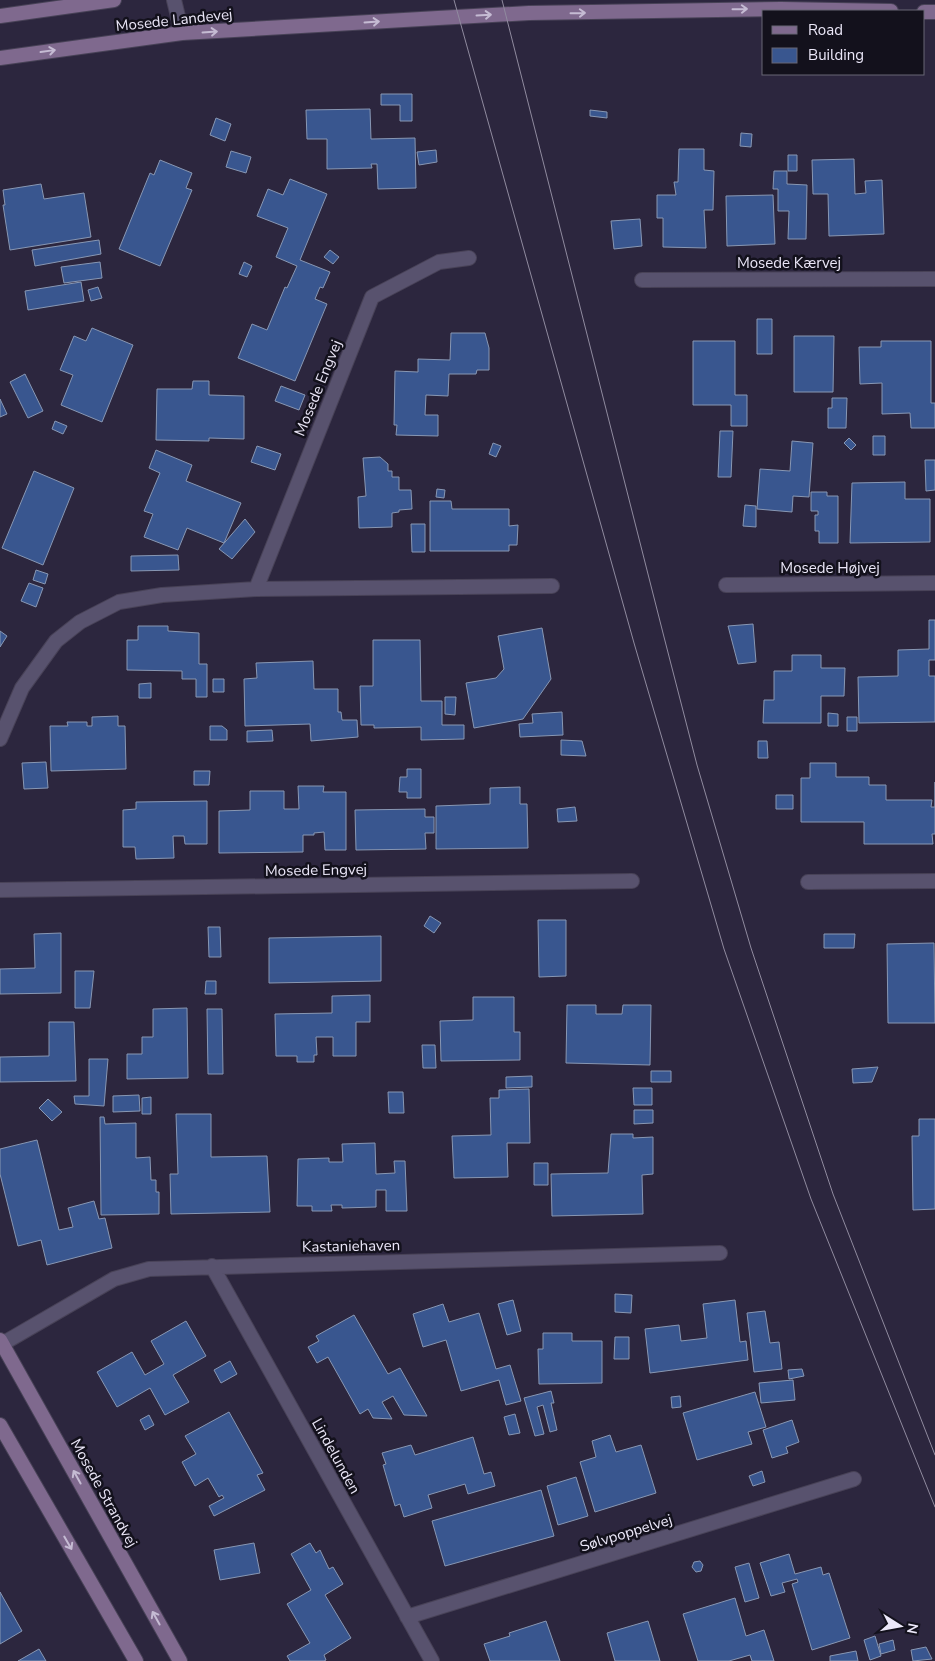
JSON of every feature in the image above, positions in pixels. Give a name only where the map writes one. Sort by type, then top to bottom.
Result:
[{"type":"main road","name":"Mosede Landevej","points":[[0,16],[114,0]]},
{"type":"main road","name":"Mosede Landevej","points":[[0,58],[182,34],[529,13],[781,9],[836,10]]},
{"type":"main road","name":"Mosede Strandvej","points":[[1,1342],[180,1661]]},
{"type":"main road","points":[[0,1425],[136,1661]]},
{"type":"street","points":[[174,0],[182,34]]},
{"type":"street","name":"Mosede Engvej","points":[[256,589],[372,297],[439,262],[469,258]]},
{"type":"street","name":"Mosede Kærvej","points":[[642,280],[935,279]]},
{"type":"street","name":"Mosede Højvej","points":[[726,585],[935,583]]},
{"type":"street","points":[[0,739],[22,688],[56,641],[80,622],[119,602],[162,595],[256,589],[552,586]]},
{"type":"street","name":"Mosede Engvej","points":[[0,890],[632,881]]},
{"type":"street","points":[[808,882],[935,881]]},
{"type":"street","name":"Kastaniehaven","points":[[1,1342],[114,1279],[149,1269],[720,1253]]},
{"type":"street","name":"Lindelunden","points":[[212,1266],[432,1661]]},
{"type":"street","name":"Sølvpoppelvej","points":[[407,1617],[854,1478]]},
{"type":"building","points":[[381,94],[412,94],[412,121],[400,121],[400,105],[381,105]]},
{"type":"building","points":[[370,109],[371,139],[415,138],[416,188],[378,189],[377,164],[371,164],[372,168],[327,169],[327,139],[307,139],[306,110]]},
{"type":"building","points":[[590,110],[607,112],[607,118],[590,116]]},
{"type":"building","points":[[216,118],[231,124],[225,141],[210,135]]},
{"type":"building","points":[[741,133],[752,134],[751,147],[740,146]]},
{"type":"building","points":[[679,149],[704,149],[704,170],[714,171],[713,210],[704,210],[706,248],[663,247],[663,218],[657,218],[657,195],[676,195],[674,182],[678,182]]},
{"type":"building","points":[[436,150],[437,162],[419,165],[417,152]]},
{"type":"building","points":[[231,151],[251,157],[246,173],[226,167]]},
{"type":"building","points":[[788,155],[797,155],[797,171],[788,171]]},
{"type":"building","points":[[854,159],[855,194],[866,193],[865,181],[882,180],[884,234],[829,236],[828,194],[813,194],[812,160]]},
{"type":"building","points":[[160,160],[192,173],[186,188],[192,190],[160,266],[119,249],[150,173],[154,175]]},
{"type":"building","points":[[774,171],[787,171],[787,184],[807,185],[806,239],[788,239],[789,211],[778,211],[778,189],[773,189]]},
{"type":"building","points":[[290,179],[327,194],[300,260],[330,272],[323,288],[320,287],[315,299],[327,304],[295,381],[238,358],[252,324],[267,330],[285,287],[287,288],[297,266],[276,257],[288,228],[257,216],[268,189],[283,195]]},
{"type":"building","points":[[41,184],[44,199],[84,193],[91,237],[10,250],[3,205],[5,205],[3,190]]},
{"type":"building","points":[[773,195],[775,244],[727,246],[726,196]]},
{"type":"building","points":[[640,219],[642,246],[614,249],[611,221]]},
{"type":"building","points":[[99,240],[101,254],[35,266],[32,250]]},
{"type":"building","points":[[330,250],[339,257],[333,264],[324,257]]},
{"type":"building","points":[[100,262],[102,278],[64,283],[61,267]]},
{"type":"building","points":[[244,262],[252,266],[247,277],[239,274]]},
{"type":"building","points":[[81,282],[84,301],[28,310],[25,291]]},
{"type":"building","points":[[98,287],[102,298],[91,301],[88,290]]},
{"type":"building","points":[[757,319],[772,319],[772,354],[757,354]]},
{"type":"building","points":[[92,328],[133,345],[102,422],[61,405],[73,375],[60,370],[74,336],[86,341]]},
{"type":"building","points":[[451,333],[485,333],[489,348],[489,370],[477,370],[476,374],[449,374],[448,396],[426,395],[425,415],[438,415],[438,436],[396,435],[397,425],[394,425],[395,371],[418,372],[418,359],[450,360]]},
{"type":"building","points":[[794,336],[834,336],[833,392],[794,392]]},
{"type":"building","points":[[693,341],[735,341],[735,395],[747,395],[747,426],[731,426],[731,405],[693,405]]},
{"type":"building","points":[[881,341],[931,341],[931,403],[935,403],[935,428],[911,428],[910,413],[882,414],[882,383],[860,384],[859,347],[881,347]]},
{"type":"building","points":[[25,374],[43,411],[28,418],[10,382]]},
{"type":"building","points":[[193,381],[209,381],[209,395],[244,396],[244,439],[209,438],[209,441],[156,440],[157,389],[192,389]]},
{"type":"building","points":[[281,386],[305,395],[299,410],[275,401]]},
{"type":"building","points":[[832,398],[847,398],[846,428],[828,428],[828,408],[832,408]]},
{"type":"building","points":[[0,399],[7,414],[0,417]]},
{"type":"building","points":[[55,421],[67,426],[63,434],[52,429]]},
{"type":"building","points":[[720,431],[733,431],[731,477],[718,477]]},
{"type":"building","points":[[873,436],[885,436],[885,455],[873,455]]},
{"type":"building","points":[[849,438],[856,445],[851,450],[844,443]]},
{"type":"building","points":[[792,441],[813,443],[809,497],[793,496],[792,512],[757,509],[760,469],[790,471]]},
{"type":"building","points":[[493,443],[501,446],[496,457],[489,454]]},
{"type":"building","points":[[257,446],[281,454],[275,470],[251,462]]},
{"type":"building","points":[[156,450],[192,465],[186,481],[241,503],[224,543],[187,528],[178,550],[144,537],[153,514],[144,511],[160,473],[149,468]]},
{"type":"building","points":[[380,457],[388,464],[388,471],[392,471],[392,477],[399,477],[399,490],[411,490],[412,509],[399,510],[399,512],[392,513],[392,527],[359,528],[358,497],[366,496],[363,458]]},
{"type":"building","points":[[925,460],[935,460],[935,490],[926,491]]},
{"type":"building","points":[[34,471],[74,488],[43,565],[2,548]]},
{"type":"building","points":[[905,482],[905,499],[930,499],[930,542],[850,543],[852,483]]},
{"type":"building","points":[[437,489],[445,490],[444,498],[436,497]]},
{"type":"building","points":[[811,492],[827,492],[827,496],[838,496],[838,543],[819,543],[819,531],[815,531],[815,515],[818,515],[818,511],[811,511]]},
{"type":"building","points":[[430,501],[451,501],[452,509],[509,509],[509,526],[518,525],[517,545],[509,545],[509,551],[430,551]]},
{"type":"building","points":[[745,505],[756,506],[756,527],[743,526]]},
{"type":"building","points":[[245,519],[255,532],[232,559],[219,549]]},
{"type":"building","points":[[411,524],[425,524],[425,552],[412,552]]},
{"type":"building","points":[[178,555],[179,570],[131,571],[131,556]]},
{"type":"building","points":[[36,570],[48,574],[45,584],[33,580]]},
{"type":"building","points":[[29,583],[43,588],[36,607],[21,601]]},
{"type":"building","points":[[929,620],[935,620],[935,660],[929,660],[929,676],[935,676],[935,722],[859,723],[858,677],[898,676],[898,650],[929,649]]},
{"type":"building","points":[[753,624],[756,662],[738,664],[728,626]]},
{"type":"building","points":[[138,626],[168,626],[168,631],[199,633],[199,664],[207,664],[207,697],[196,697],[196,679],[182,679],[182,671],[127,670],[127,640],[138,640]]},
{"type":"building","points":[[542,628],[551,679],[523,719],[474,728],[466,683],[496,678],[504,669],[498,636]]},
{"type":"building","points":[[0,631],[7,636],[0,647]]},
{"type":"building","points":[[373,640],[420,640],[421,701],[442,701],[442,725],[464,725],[464,739],[421,740],[421,727],[374,728],[374,725],[361,725],[360,686],[373,686]]},
{"type":"building","points":[[792,655],[821,655],[821,668],[845,668],[844,696],[821,696],[821,723],[763,723],[764,700],[774,700],[774,671],[792,671]]},
{"type":"building","points":[[313,661],[314,689],[338,689],[338,712],[341,712],[342,720],[357,720],[358,737],[311,741],[310,724],[245,726],[244,679],[257,678],[256,663]]},
{"type":"building","points":[[213,679],[224,679],[224,692],[213,692]]},
{"type":"building","points":[[151,683],[151,698],[139,698],[139,684]]},
{"type":"building","points":[[445,697],[456,697],[455,715],[445,714]]},
{"type":"building","points":[[562,712],[563,735],[520,737],[519,724],[533,723],[532,714]]},
{"type":"building","points":[[828,713],[838,714],[838,726],[828,726]]},
{"type":"building","points":[[118,716],[118,726],[125,726],[126,769],[51,771],[50,726],[68,726],[67,722],[87,722],[87,726],[92,726],[92,717]]},
{"type":"building","points":[[847,717],[857,717],[857,731],[847,731]]},
{"type":"building","points":[[210,726],[222,726],[227,730],[227,740],[210,740]]},
{"type":"building","points":[[272,730],[273,741],[247,742],[247,731]]},
{"type":"building","points":[[561,740],[582,741],[586,756],[561,755]]},
{"type":"building","points":[[758,741],[767,741],[768,758],[758,758]]},
{"type":"building","points":[[46,762],[48,788],[24,789],[22,763]]},
{"type":"building","points":[[810,763],[836,763],[836,777],[869,777],[869,785],[886,785],[886,800],[932,800],[931,807],[935,807],[935,834],[932,834],[933,844],[864,844],[864,822],[801,822],[801,778],[810,778]]},
{"type":"building","points":[[407,769],[421,769],[421,798],[407,798],[407,792],[399,792],[400,777],[407,777]]},
{"type":"building","points":[[194,771],[210,771],[209,785],[194,785]]},
{"type":"building","points":[[298,786],[324,786],[323,792],[346,792],[346,850],[325,850],[324,832],[314,833],[314,835],[303,835],[303,852],[219,853],[219,811],[250,810],[250,791],[284,791],[284,809],[299,809]]},
{"type":"building","points":[[520,787],[520,804],[527,804],[528,848],[436,849],[436,806],[490,804],[490,788]]},
{"type":"building","points":[[776,795],[793,795],[793,809],[776,809]]},
{"type":"building","points":[[207,801],[207,844],[185,844],[184,836],[173,836],[174,858],[136,859],[135,847],[123,847],[123,810],[136,809],[136,802]]},
{"type":"building","points":[[575,807],[577,821],[558,822],[557,809]]},
{"type":"building","points":[[425,809],[425,817],[434,817],[434,833],[425,833],[426,849],[356,850],[355,810]]},
{"type":"building","points":[[430,916],[441,923],[434,933],[424,926]]},
{"type":"building","points":[[538,920],[566,920],[566,976],[539,977]]},
{"type":"building","points":[[208,927],[220,927],[221,957],[209,957]]},
{"type":"building","points":[[61,933],[61,993],[0,994],[0,969],[35,968],[34,934]]},
{"type":"building","points":[[824,934],[855,934],[854,948],[824,948]]},
{"type":"building","points":[[381,936],[381,981],[269,983],[269,938]]},
{"type":"building","points":[[934,943],[935,1023],[888,1023],[887,944]]},
{"type":"building","points":[[75,971],[94,971],[90,1008],[75,1008]]},
{"type":"building","points":[[206,981],[216,981],[216,994],[205,994]]},
{"type":"building","points":[[370,995],[370,1022],[356,1022],[356,1056],[333,1056],[333,1037],[316,1037],[317,1055],[314,1055],[314,1062],[297,1062],[297,1056],[276,1056],[275,1014],[332,1013],[332,996]]},
{"type":"building","points":[[473,997],[514,997],[514,1032],[520,1032],[520,1060],[441,1061],[440,1021],[473,1020]]},
{"type":"building","points":[[567,1005],[596,1005],[596,1014],[622,1014],[623,1005],[651,1005],[650,1065],[566,1063]]},
{"type":"building","points":[[187,1008],[188,1078],[127,1079],[127,1054],[142,1054],[142,1037],[153,1037],[153,1009]]},
{"type":"building","points":[[207,1009],[222,1009],[223,1074],[208,1074]]},
{"type":"building","points":[[49,1022],[74,1022],[76,1081],[0,1082],[0,1057],[49,1056]]},
{"type":"building","points":[[422,1045],[435,1045],[436,1068],[423,1068]]},
{"type":"building","points":[[89,1059],[108,1059],[104,1106],[75,1104],[74,1096],[89,1096]]},
{"type":"building","points":[[878,1067],[872,1082],[853,1083],[852,1069]]},
{"type":"building","points":[[651,1071],[671,1071],[671,1082],[651,1082]]},
{"type":"building","points":[[532,1076],[532,1087],[506,1088],[506,1077]]},
{"type":"building","points":[[633,1088],[652,1088],[652,1105],[634,1105]]},
{"type":"building","points":[[529,1089],[530,1143],[507,1143],[508,1177],[454,1178],[452,1136],[491,1135],[490,1098],[499,1098],[499,1090]]},
{"type":"building","points":[[388,1092],[403,1092],[404,1113],[389,1113]]},
{"type":"building","points":[[139,1095],[140,1111],[113,1112],[113,1096]]},
{"type":"building","points":[[151,1097],[151,1114],[142,1114],[142,1098]]},
{"type":"building","points":[[48,1099],[62,1112],[52,1121],[39,1108]]},
{"type":"building","points":[[634,1110],[653,1110],[653,1123],[634,1124]]},
{"type":"building","points":[[176,1114],[211,1114],[211,1157],[267,1156],[270,1212],[171,1214],[170,1174],[178,1174]]},
{"type":"building","points":[[100,1117],[104,1117],[105,1124],[136,1123],[136,1158],[150,1157],[151,1180],[156,1180],[156,1192],[159,1192],[159,1214],[101,1215]]},
{"type":"building","points":[[919,1119],[935,1119],[935,1209],[913,1210],[912,1136],[919,1136]]},
{"type":"building","points":[[611,1134],[633,1134],[633,1138],[653,1137],[653,1174],[642,1175],[643,1214],[552,1216],[551,1174],[608,1173]]},
{"type":"building","points":[[37,1140],[59,1230],[73,1227],[68,1208],[94,1201],[99,1219],[105,1218],[112,1248],[47,1265],[41,1240],[18,1246],[0,1174],[0,1149]]},
{"type":"building","points":[[375,1143],[376,1174],[395,1173],[394,1161],[405,1161],[407,1211],[386,1211],[386,1190],[376,1190],[376,1207],[342,1208],[342,1205],[331,1205],[332,1211],[312,1211],[312,1206],[297,1206],[298,1159],[329,1158],[329,1162],[343,1162],[342,1144]]},
{"type":"building","points":[[534,1163],[548,1163],[548,1185],[534,1185]]},
{"type":"building","points":[[615,1294],[632,1295],[631,1313],[615,1312]]},
{"type":"building","points":[[513,1300],[521,1331],[507,1335],[498,1304]]},
{"type":"building","points":[[735,1300],[740,1342],[746,1341],[748,1360],[650,1373],[645,1329],[679,1325],[681,1341],[707,1338],[703,1304]]},
{"type":"building","points":[[443,1304],[449,1322],[479,1313],[496,1369],[510,1365],[521,1401],[506,1405],[499,1380],[461,1391],[446,1340],[423,1347],[413,1314]]},
{"type":"building","points":[[765,1311],[770,1343],[779,1342],[782,1369],[754,1372],[747,1313]]},
{"type":"building","points":[[354,1315],[388,1374],[400,1368],[427,1416],[404,1415],[393,1396],[382,1402],[392,1419],[373,1418],[368,1409],[360,1414],[328,1357],[317,1363],[308,1347],[319,1341],[316,1336]]},
{"type":"building","points":[[186,1321],[206,1356],[173,1375],[189,1402],[165,1415],[150,1388],[117,1407],[97,1372],[132,1352],[145,1375],[164,1364],[151,1341]]},
{"type":"building","points":[[543,1333],[572,1333],[572,1341],[602,1341],[602,1383],[539,1384],[538,1349],[543,1349]]},
{"type":"building","points":[[615,1337],[629,1337],[629,1359],[614,1359]]},
{"type":"building","points":[[230,1361],[237,1374],[221,1383],[214,1370]]},
{"type":"building","points":[[802,1369],[804,1376],[789,1379],[788,1370]]},
{"type":"building","points":[[793,1380],[795,1400],[761,1403],[759,1383]]},
{"type":"building","points":[[551,1391],[554,1403],[551,1403],[557,1430],[550,1432],[543,1405],[537,1407],[544,1434],[535,1436],[524,1398]]},
{"type":"building","points":[[755,1392],[766,1427],[748,1432],[752,1444],[697,1460],[683,1413]]},
{"type":"building","points":[[680,1396],[681,1407],[672,1408],[671,1397]]},
{"type":"building","points":[[229,1412],[263,1473],[257,1475],[265,1490],[214,1516],[209,1506],[224,1498],[222,1495],[219,1497],[208,1478],[195,1486],[182,1462],[196,1454],[185,1436]]},
{"type":"building","points":[[515,1414],[520,1433],[509,1435],[504,1417]]},
{"type":"building","points":[[149,1415],[154,1425],[145,1430],[140,1420]]},
{"type":"building","points":[[792,1420],[799,1442],[786,1447],[788,1453],[772,1458],[763,1430]]},
{"type":"building","points":[[610,1435],[616,1452],[641,1445],[656,1493],[595,1512],[580,1462],[596,1457],[592,1441]]},
{"type":"building","points":[[473,1437],[484,1474],[491,1472],[495,1486],[468,1494],[465,1484],[428,1495],[432,1508],[404,1517],[400,1504],[395,1506],[383,1465],[386,1464],[382,1453],[411,1445],[415,1455]]},
{"type":"building","points":[[762,1471],[765,1482],[753,1486],[749,1476]]},
{"type":"building","points":[[576,1477],[588,1516],[558,1525],[547,1486]]},
{"type":"building","points":[[541,1490],[554,1536],[445,1566],[432,1521]]},
{"type":"building","points":[[254,1543],[260,1573],[220,1580],[214,1550]]},
{"type":"building","points":[[310,1543],[316,1553],[320,1550],[329,1569],[333,1567],[343,1584],[325,1595],[351,1638],[324,1655],[326,1660],[324,1661],[290,1661],[287,1656],[310,1643],[287,1604],[311,1590],[291,1554]]},
{"type":"building","points":[[789,1554],[795,1574],[821,1567],[823,1575],[829,1573],[850,1638],[812,1650],[792,1584],[798,1582],[797,1579],[782,1583],[785,1592],[771,1596],[760,1563]]},
{"type":"building","points":[[700,1561],[703,1565],[701,1571],[696,1572],[692,1567],[694,1562]]},
{"type":"building","points":[[749,1563],[759,1598],[745,1602],[735,1567]]},
{"type":"building","points":[[0,1592],[22,1631],[0,1644]]},
{"type":"building","points":[[735,1598],[746,1636],[764,1630],[774,1661],[752,1661],[750,1655],[729,1661],[698,1661],[683,1614]]},
{"type":"building","points":[[546,1621],[560,1661],[490,1661],[484,1644],[510,1636],[509,1633]]},
{"type":"building","points":[[648,1621],[660,1661],[615,1661],[607,1633]]},
{"type":"building","points":[[875,1636],[881,1656],[870,1660],[864,1640]]},
{"type":"building","points":[[893,1640],[895,1650],[881,1654],[879,1644]]},
{"type":"building","points":[[926,1647],[932,1659],[913,1661],[911,1650]]},
{"type":"building","points":[[39,1649],[46,1661],[18,1661]]},
{"type":"building","points":[[856,1651],[858,1661],[830,1661],[830,1656]]},
{"type":"tram line","points":[[454,0],[634,643],[724,949],[811,1199],[935,1507]]},
{"type":"tram line","points":[[502,0],[697,765],[751,948],[833,1194],[935,1455]]}]
